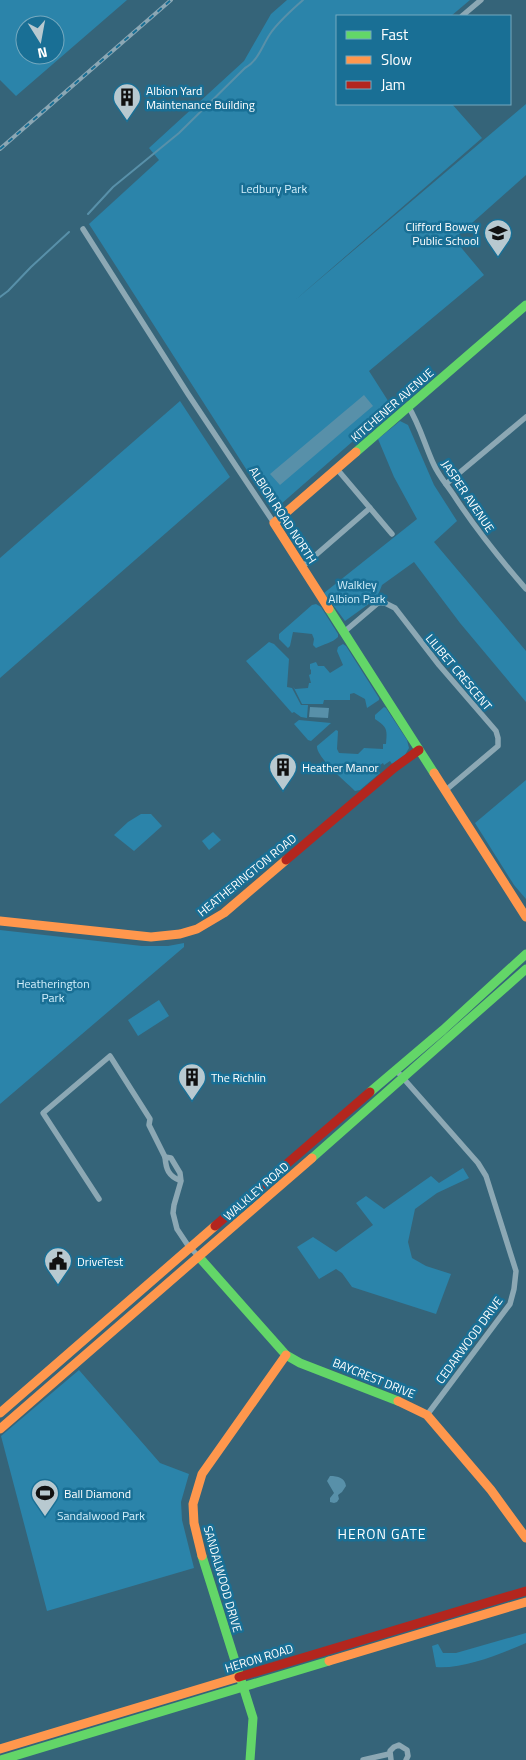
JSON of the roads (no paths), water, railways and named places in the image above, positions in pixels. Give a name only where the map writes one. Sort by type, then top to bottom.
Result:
[{"type":"main road","name":"KITCHENER AVENUE","points":[[274,523],[526,305]]},
{"type":"main road","name":"ALBION ROAD NORTH","points":[[274,523],[525,915]]},
{"type":"main road","name":"HEATHERINGTON ROAD","points":[[0,921],[150,938],[188,934],[202,928],[224,914],[394,768],[419,750]]},
{"type":"main road","name":"WALKLEY ROAD","points":[[0,1413],[443,1030],[526,954]]},
{"type":"main road","name":"WALKLEY ROAD","points":[[0,1429],[404,1078],[526,969]]},
{"type":"main road","name":"BAYCREST DRIVE","points":[[198,1257],[286,1355],[300,1363],[410,1406],[427,1415],[495,1495],[526,1538]]},
{"type":"main road","name":"SANDALWOOD DRIVE","points":[[250,1760],[254,1718],[198,1542],[193,1504],[202,1474],[286,1355]]},
{"type":"main road","name":"HERON ROAD","points":[[0,1749],[526,1591]]},
{"type":"main road","name":"HERON ROAD","points":[[1,1760],[526,1602]]},
{"type":"main road","points":[[372,1637],[375,1648]]},
{"type":"street","points":[[463,15],[481,0]]},
{"type":"street","name":"ALBION ROAD NORTH","points":[[83,229],[188,394],[274,523]]},
{"type":"street","name":"JASPER AVENUE","points":[[408,406],[421,429],[434,466],[464,511],[501,560],[526,589]]},
{"type":"street","points":[[446,484],[526,417]]},
{"type":"street","points":[[337,469],[392,534]]},
{"type":"street","points":[[302,567],[370,508]]},
{"type":"street","name":"LILIBET CRESCENT","points":[[344,632],[378,604],[385,603],[395,608],[439,666],[496,731],[498,746],[446,790]]},
{"type":"street","points":[[99,1199],[43,1113],[110,1056],[150,1119],[149,1125],[165,1157],[169,1172],[173,1178],[181,1181]]},
{"type":"street","name":"CEDARWOOD DRIVE","points":[[396,1070],[478,1163],[486,1176],[516,1271],[510,1304],[427,1415]]},
{"type":"street","points":[[165,1157],[171,1158],[180,1173],[181,1181],[174,1198],[173,1213],[177,1229],[198,1257]]},
{"type":"street","points":[[363,1760],[390,1757],[394,1747],[402,1746],[408,1752],[406,1760]]},
{"type":"waterway","points":[[88,214],[113,187],[179,133],[249,65],[274,29],[303,0]]},
{"type":"waterway","points":[[0,297],[69,232]]},
{"type":"railway","points":[[0,149],[171,0]]},
{"type":"place","name":"Albion Yard Maintenance Building","points":[[127,121]]},
{"type":"place","name":"Clifford Bowey Public School","points":[[498,257]]},
{"type":"place","name":"Heather Manor","points":[[283,791]]},
{"type":"place","name":"The Richlin","points":[[192,1101]]},
{"type":"place","name":"DriveTest","points":[[58,1285]]},
{"type":"place","name":"Ball Diamond","points":[[45,1517]]},
{"type":"district","name":"HERON GATE","points":[[382,1533]]},
{"type":"park label","name":"Ledbury Park","points":[[274,188]]},
{"type":"park label","name":"Walkley Albion Park","points":[[357,591]]},
{"type":"park label","name":"Heatherington Park","points":[[53,990]]},
{"type":"park label","name":"Sandalwood Park","points":[[101,1515]]}]
